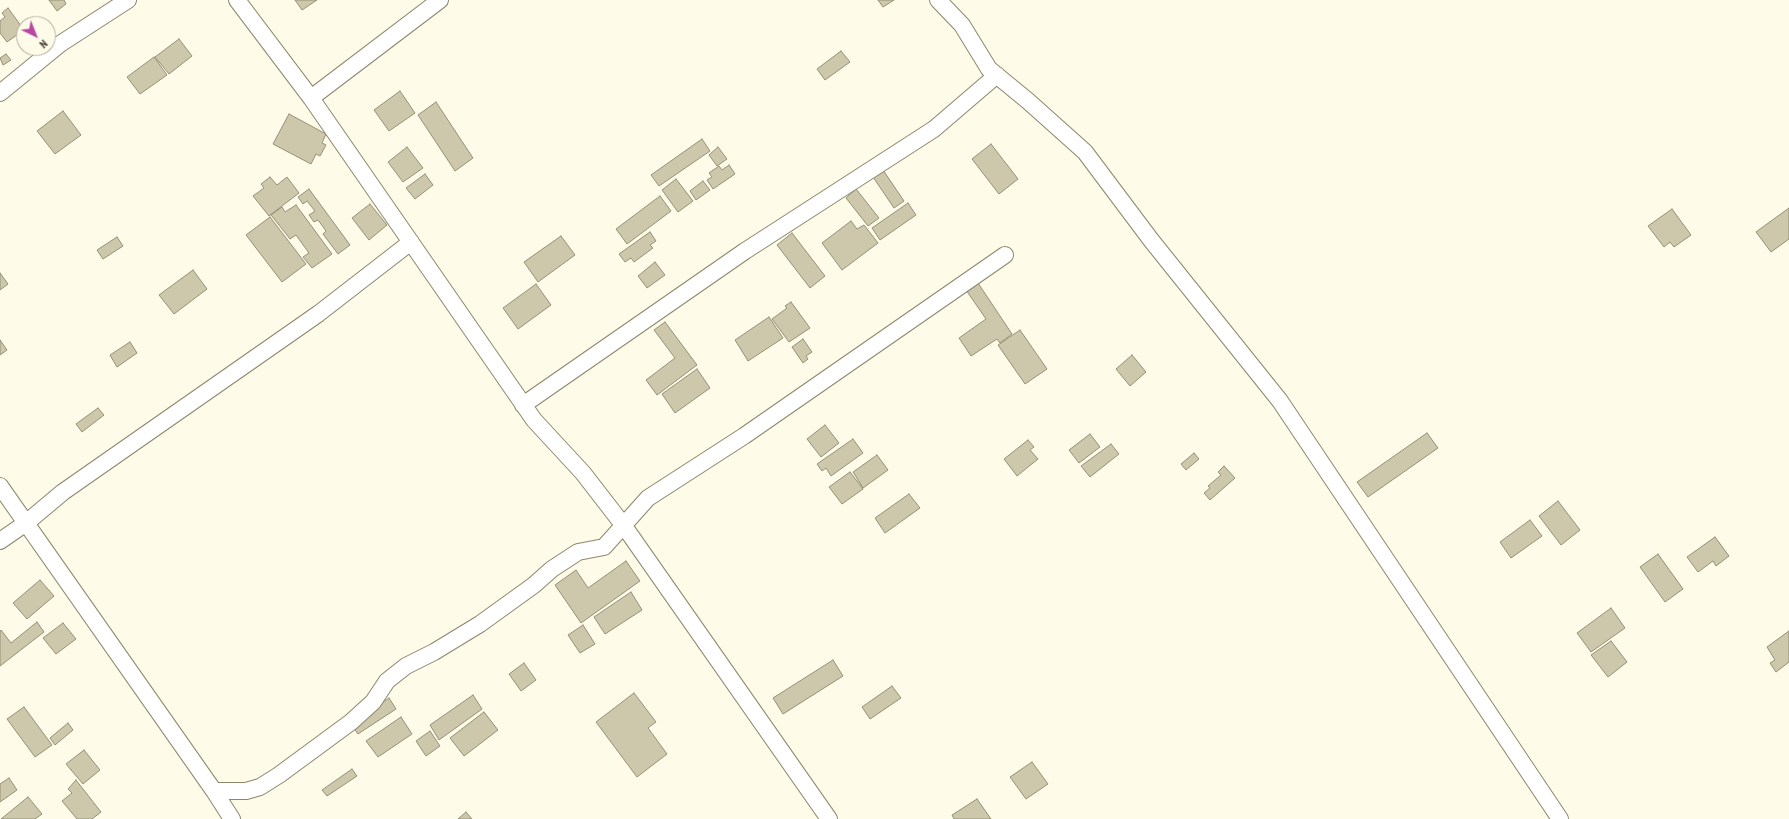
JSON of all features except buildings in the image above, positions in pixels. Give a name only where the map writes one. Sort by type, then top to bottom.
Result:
[{"type":"street","points":[[0,94],[60,44],[128,0]]},
{"type":"street","points":[[237,0],[311,98],[534,420],[583,473],[624,526],[829,819]]},
{"type":"street","points":[[311,98],[440,0]]},
{"type":"street","points":[[938,0],[962,25],[989,69],[1085,152],[1151,240],[1280,401],[1560,819]]},
{"type":"street","points":[[523,405],[745,251],[934,129],[997,75]]},
{"type":"street","points":[[0,542],[26,523],[63,492],[318,314],[411,242]]},
{"type":"street","points":[[214,791],[246,791],[260,787],[279,775],[351,722],[373,702],[387,681],[406,666],[434,652],[480,624],[534,585],[552,569],[578,552],[604,547],[648,498],[757,427],[1005,255]]},
{"type":"street","points":[[0,486],[214,791],[232,819]]}]
